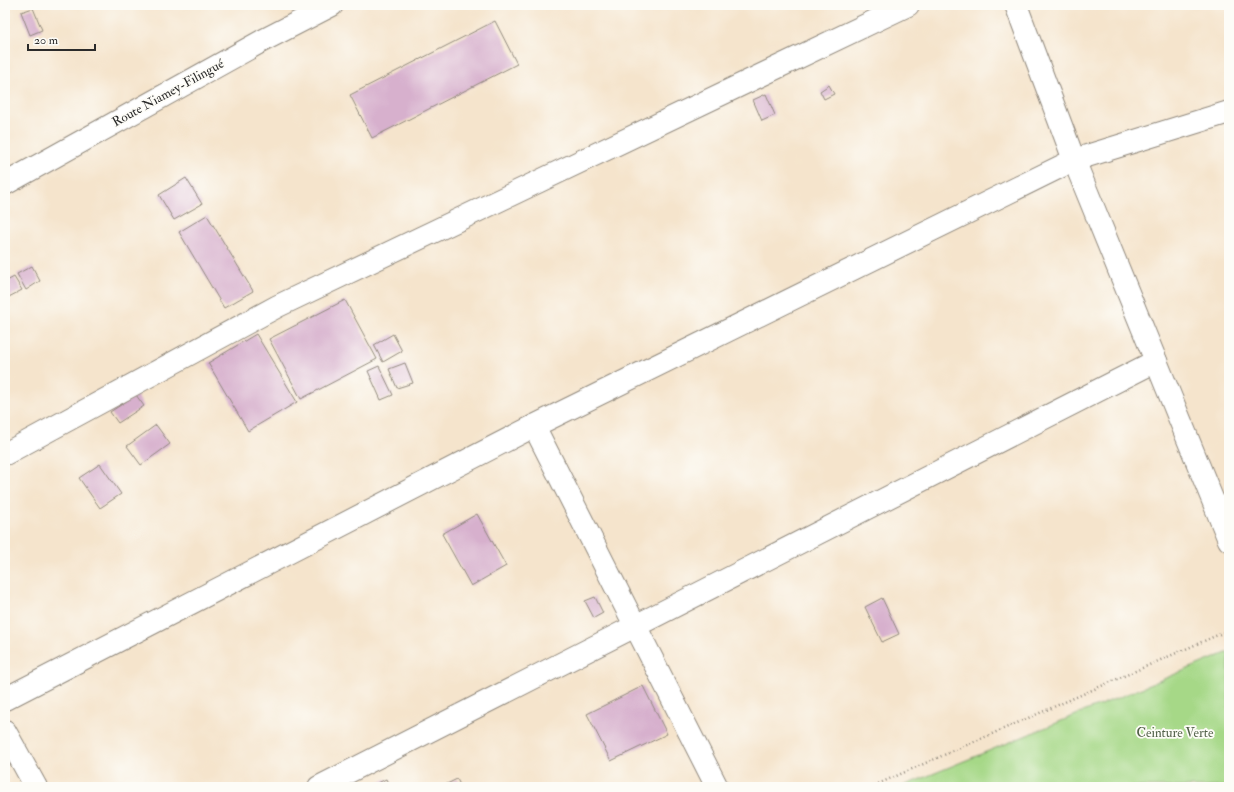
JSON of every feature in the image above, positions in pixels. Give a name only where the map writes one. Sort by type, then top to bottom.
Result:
[{"type":"street","name":"Route Niamey-Filingué","points":[[5,184],[262,41],[332,5]]},
{"type":"street","points":[[5,454],[278,306],[908,5]]},
{"type":"street","points":[[1016,5],[1074,160],[1229,540]]},
{"type":"street","points":[[5,699],[534,426],[1074,160],[1229,112]]},
{"type":"street","points":[[319,787],[1156,361]]},
{"type":"street","points":[[534,426],[718,787]]},
{"type":"street","points":[[5,731],[36,787]]},
{"type":"path","points":[[871,787],[1229,630]]},
{"type":"green space","name":"Ceinture Verte","points":[[1229,652],[1229,787],[901,787]]},
{"type":"building","points":[[33,8],[42,30],[30,35],[21,12]]},
{"type":"building","points":[[495,21],[517,64],[372,138],[350,95]]},
{"type":"building","points":[[829,85],[834,94],[824,99],[820,91]]},
{"type":"building","points":[[766,94],[775,115],[762,121],[753,100]]},
{"type":"building","points":[[186,178],[202,204],[174,220],[159,195]]},
{"type":"building","points":[[207,215],[253,291],[224,308],[179,232]]},
{"type":"building","points":[[32,266],[40,281],[26,290],[17,274]]},
{"type":"building","points":[[14,277],[22,290],[5,299],[5,282]]},
{"type":"building","points":[[345,300],[377,359],[301,399],[269,339]]},
{"type":"building","points":[[256,334],[297,402],[248,431],[208,363]]},
{"type":"building","points":[[393,334],[402,351],[383,362],[374,345]]},
{"type":"building","points":[[405,363],[413,383],[397,388],[389,369]]},
{"type":"building","points":[[379,366],[393,395],[381,400],[368,371]]},
{"type":"building","points":[[136,395],[144,406],[118,423],[110,412]]},
{"type":"building","points":[[156,425],[170,444],[141,465],[127,446]]},
{"type":"building","points":[[100,464],[121,494],[100,508],[79,478]]},
{"type":"building","points":[[477,514],[506,566],[471,586],[442,534]]},
{"type":"building","points":[[595,597],[603,613],[594,618],[585,601]]},
{"type":"building","points":[[882,598],[899,634],[882,642],[865,607]]},
{"type":"building","points":[[643,686],[667,734],[611,761],[587,714]]},
{"type":"building","points":[[386,779],[390,787],[370,787]]},
{"type":"building","points":[[457,779],[461,787],[441,787]]}]
